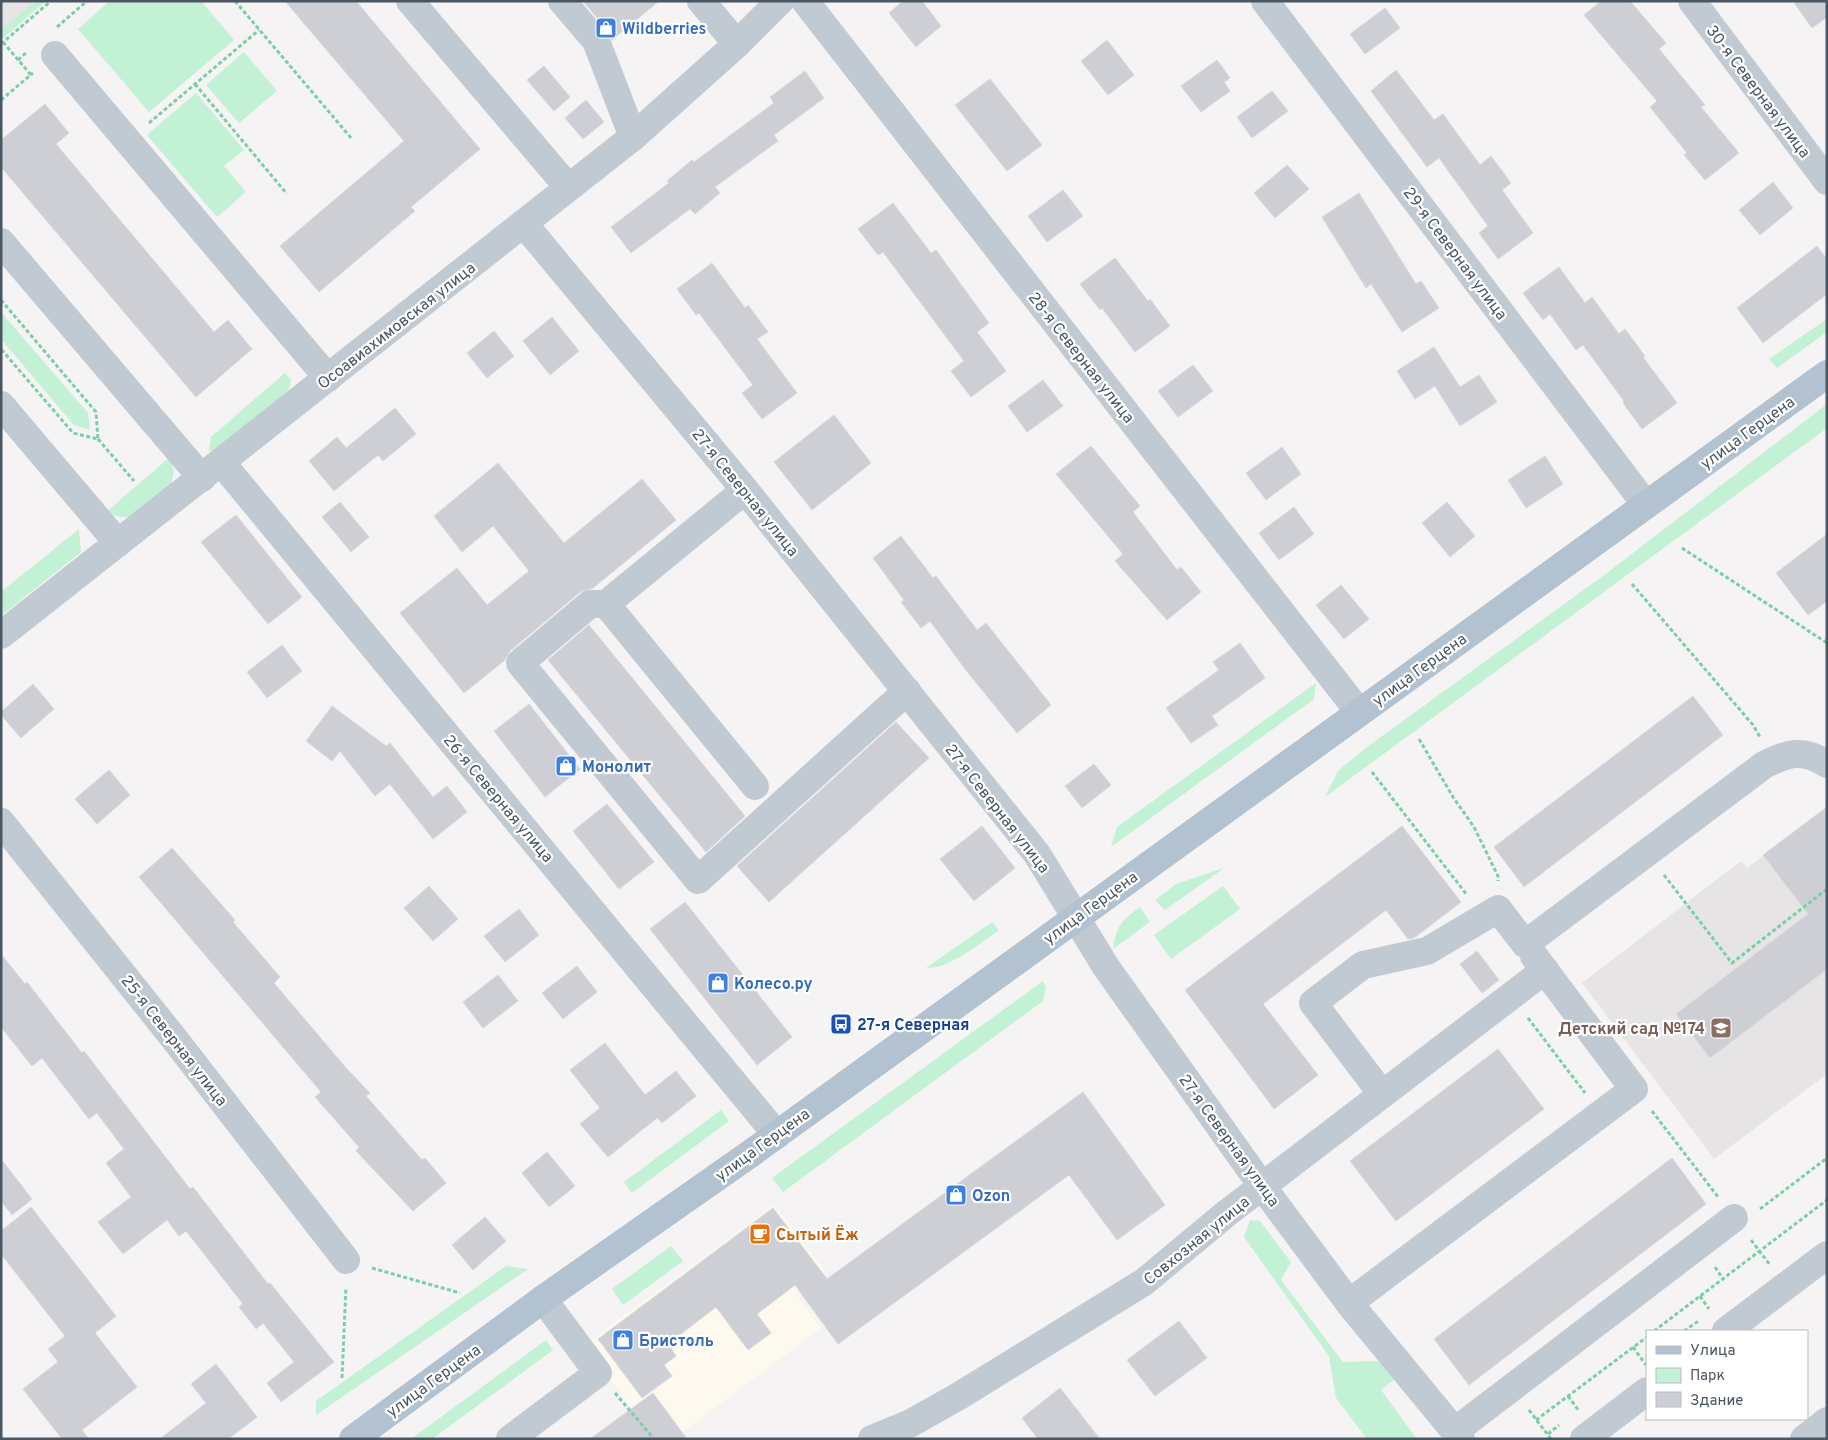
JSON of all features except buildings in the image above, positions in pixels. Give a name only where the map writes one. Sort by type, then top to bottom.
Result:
[{"type":"main road","name":"улица Герцена","points":[[354,1439],[543,1299],[776,1134],[1827,374]]},
{"type":"street","points":[[410,1],[568,187]]},
{"type":"street","points":[[562,1],[596,41],[633,137]]},
{"type":"street","points":[[701,1],[737,44]]},
{"type":"street","name":"Осоавиахимовская улица","points":[[1,635],[633,137],[737,44],[780,1]]},
{"type":"street","name":"28-я Северная улица","points":[[805,1],[1359,712]]},
{"type":"street","name":"29-я Северная улица","points":[[1265,1],[1646,504]]},
{"type":"street","name":"30-я Северная улица","points":[[1692,1],[1827,181]]},
{"type":"street","points":[[55,55],[328,378]]},
{"type":"street","name":"27-я Северная улица","points":[[524,224],[745,490],[1037,854],[1106,967],[1262,1186],[1349,1303],[1458,1435]]},
{"type":"street","name":"26-я Северная улица","points":[[1,242],[211,470],[776,1134]]},
{"type":"street","points":[[1,405],[118,543]]},
{"type":"street","points":[[745,490],[606,604],[590,604],[520,663],[698,880],[907,691]]},
{"type":"street","points":[[606,604],[755,786]]},
{"type":"street","points":[[1525,944],[1764,764],[1786,754],[1803,754],[1827,764]]},
{"type":"street","name":"25-я Северная улица","points":[[1,822],[176,1041],[346,1260]]},
{"type":"street","points":[[1349,1303],[1634,1089],[1525,944],[1491,913],[1427,951],[1363,965],[1313,1004],[1382,1094]]},
{"type":"street","name":"Совхозная улица","points":[[872,1439],[919,1418],[1144,1282],[1262,1186],[1545,970]]},
{"type":"street","points":[[1458,1435],[1512,1387],[1737,1222]]},
{"type":"street","points":[[1727,1330],[1827,1255]]},
{"type":"street","points":[[510,1439],[598,1373],[543,1299]]},
{"type":"street","points":[[1584,1439],[1646,1392]]},
{"type":"street","points":[[1804,1439],[1827,1421]]},
{"type":"path","points":[[31,75],[2,43],[51,1]]},
{"type":"path","points":[[235,1],[352,139]]},
{"type":"path","points":[[128,141],[259,30]]},
{"type":"path","points":[[1,100],[55,55]]},
{"type":"path","points":[[195,84],[287,194]]},
{"type":"path","points":[[1,300],[96,412],[98,439],[134,482]]},
{"type":"path","points":[[1,349],[73,433],[98,439]]},
{"type":"path","points":[[1682,548],[1827,643]]},
{"type":"path","points":[[1632,584],[1752,724],[1764,748],[1764,764]]},
{"type":"path","points":[[1419,738],[1453,797],[1474,827],[1498,876],[1491,913]]},
{"type":"path","points":[[1372,772],[1491,913]]},
{"type":"path","points":[[1647,853],[1732,963],[1827,889]]},
{"type":"path","points":[[1511,996],[1601,1114]]},
{"type":"path","points":[[1634,1089],[1786,1286]]},
{"type":"path","points":[[1737,1222],[1827,1158]]},
{"type":"path","points":[[1655,1330],[1827,1200]]},
{"type":"path","points":[[342,1378],[346,1260],[460,1293]]},
{"type":"path","points":[[1536,1420],[1646,1338]]},
{"type":"path","points":[[1633,1347],[1646,1364]]},
{"type":"path","points":[[598,1373],[654,1439]]},
{"type":"path","points":[[1512,1387],[1552,1439]]},
{"type":"shaded area","points":[[1,1],[35,1],[1,30]]},
{"type":"shaded area","name":"Детский сад №174","points":[[1763,856],[1796,898],[1827,875],[1827,1074],[1714,1159],[1582,983],[1741,861],[1747,868]]},
{"type":"shaded area","points":[[774,1205],[825,1271],[796,1294],[821,1328],[673,1439],[654,1439],[585,1344]]},
{"type":"green space","points":[[35,1],[46,1],[1,40],[1,30]]},
{"type":"green space","points":[[110,1],[201,1],[234,40],[149,112],[78,29]]},
{"type":"green space","points":[[244,52],[277,91],[239,123],[206,85]]},
{"type":"green space","points":[[196,93],[244,150],[224,166],[246,192],[217,217],[147,135]]},
{"type":"green space","points":[[1,312],[88,413],[90,430],[74,425],[1,339]]},
{"type":"green space","points":[[1827,319],[1827,332],[1777,368],[1769,359]]},
{"type":"green space","points":[[285,373],[291,380],[288,392],[216,450],[209,451],[211,437]]},
{"type":"green space","points":[[1827,404],[1827,428],[1325,797],[1338,771],[1367,747],[1607,573]]},
{"type":"green space","points":[[170,457],[174,471],[171,485],[133,517],[121,517],[105,513]]},
{"type":"green space","points":[[79,529],[81,552],[1,616],[1,592]]},
{"type":"green space","points":[[1316,683],[1314,699],[1111,847],[1117,827]]},
{"type":"green space","points":[[1224,868],[1165,910],[1155,900],[1176,884]]},
{"type":"green space","points":[[1223,886],[1240,909],[1171,959],[1154,935]]},
{"type":"green space","points":[[1140,907],[1150,922],[1113,949],[1116,934],[1121,924]]},
{"type":"green space","points":[[992,922],[999,930],[983,942],[964,955],[944,965],[926,968]]},
{"type":"green space","points":[[1043,981],[1046,988],[1043,1001],[783,1192],[772,1178]]},
{"type":"green space","points":[[721,1110],[729,1121],[632,1193],[624,1182]]},
{"type":"green space","points":[[1250,1220],[1260,1221],[1291,1262],[1281,1280],[1343,1362],[1382,1361],[1396,1378],[1381,1390],[1417,1439],[1367,1439],[1336,1398],[1329,1356],[1244,1237]]},
{"type":"green space","points":[[671,1246],[683,1261],[623,1305],[612,1289]]},
{"type":"green space","points":[[506,1266],[528,1269],[316,1415],[316,1401]]},
{"type":"green space","points":[[546,1340],[553,1350],[432,1439],[411,1439]]},
{"type":"place","name":"Wildberries","points":[[606,28]]},
{"type":"place","name":"Монолит","points":[[566,766]]},
{"type":"place","name":"Колесо.ру","points":[[718,983]]},
{"type":"place","name":"27-я Северная","points":[[841,1024]]},
{"type":"place","name":"Детский сад №174","points":[[1721,1028]]},
{"type":"place","name":"Ozon","points":[[956,1195]]},
{"type":"place","name":"Сытый Ёж","points":[[760,1234]]},
{"type":"place","name":"Бристоль","points":[[623,1340]]}]
